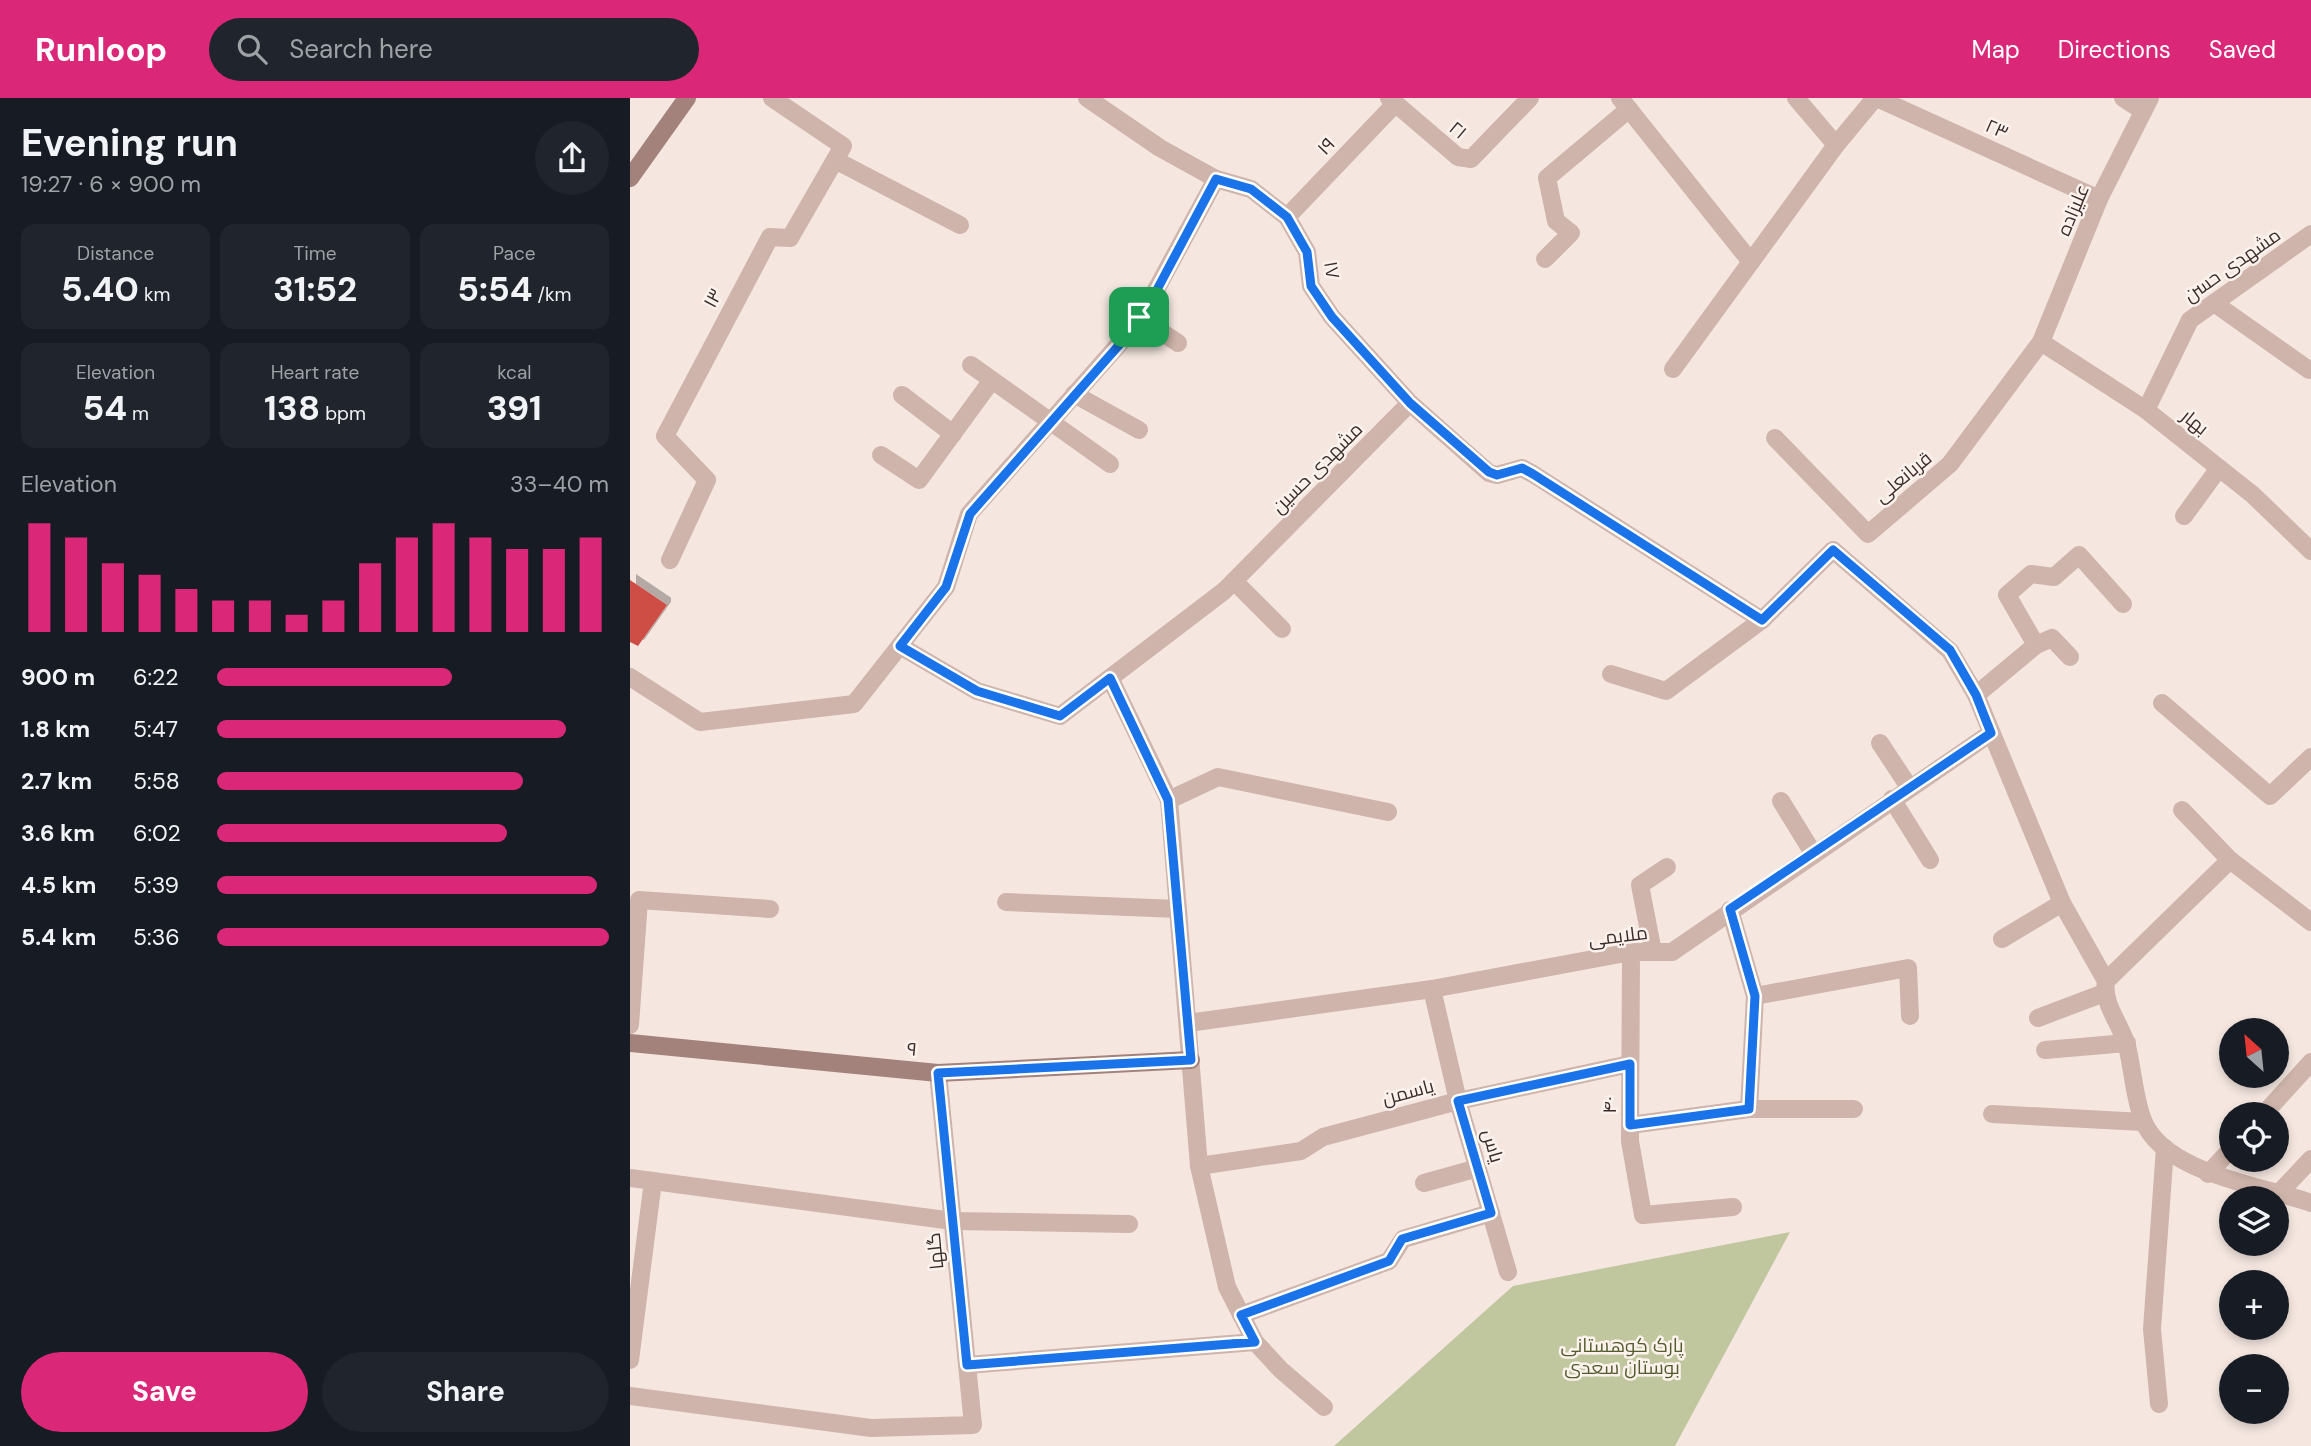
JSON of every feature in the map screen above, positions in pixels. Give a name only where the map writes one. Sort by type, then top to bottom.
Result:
[{"type":"street","points":[[630,178],[687,98]]},
{"type":"street","points":[[772,98],[843,146],[835,160],[960,225]]},
{"type":"street","name":"۱۷","points":[[1087,98],[1160,148],[1216,179],[1251,189],[1287,217],[1307,252],[1311,286],[1354,343],[1410,403]]},
{"type":"street","name":"۲۱","points":[[1392,101],[1458,157],[1471,159],[1530,98]]},
{"type":"street","points":[[1796,98],[1836,145]]},
{"type":"street","name":"۲۳","points":[[1673,369],[1836,145],[1876,98],[2099,199]]},
{"type":"street","points":[[2123,98],[2146,104]]},
{"type":"street","name":"۱۹","points":[[1287,217],[1392,101]]},
{"type":"street","points":[[1545,259],[1571,233],[1556,221],[1547,178],[1624,104],[1751,261]]},
{"type":"street","name":"علیزاده","points":[[2040,342],[2099,199],[2146,104]]},
{"type":"street","name":"۱۳","points":[[670,560],[707,480],[665,436],[770,237],[790,238],[835,160]]},
{"type":"street","points":[[630,677],[700,722],[855,704],[946,587],[970,514],[1120,344],[1152,299],[1216,179]]},
{"type":"street","name":"مشهدی حسن","points":[[2146,410],[2190,320],[2311,234]]},
{"type":"street","points":[[2214,303],[2309,370]]},
{"type":"street","points":[[1139,317],[1178,343]]},
{"type":"street","name":"بهار","points":[[2040,342],[2146,410],[2253,495],[2311,551]]},
{"type":"street","name":"قربانعلی","points":[[1775,438],[1868,534],[1950,464],[2040,342]]},
{"type":"street","points":[[971,365],[1110,464]]},
{"type":"street","points":[[881,455],[919,480],[992,380]]},
{"type":"street","points":[[1074,394],[1139,430]]},
{"type":"street","points":[[902,395],[953,434]]},
{"type":"street","points":[[1410,403],[1489,472],[1497,475],[1522,468],[1762,620]]},
{"type":"street","name":"مشهدی حسین","points":[[900,646],[977,691],[1060,716],[1234,581],[1410,403]]},
{"type":"street","points":[[2184,516],[2219,468]]},
{"type":"street","points":[[1611,674],[1666,691],[1762,620],[1833,550],[1950,650],[1976,695],[2062,903],[2105,987],[2127,1043],[2143,1122],[2165,1149],[2208,1174],[2256,1186]]},
{"type":"street","points":[[2036,645],[2007,595],[2031,574],[2054,576],[2079,555],[2123,604]]},
{"type":"street","points":[[1234,581],[1282,629]]},
{"type":"street","points":[[1976,695],[2036,645],[2052,638],[2070,657]]},
{"type":"street","points":[[1110,678],[1168,800],[1199,1166],[1227,1287],[1255,1342],[1281,1370],[1324,1407]]},
{"type":"street","points":[[2162,703],[2270,796],[2311,757]]},
{"type":"street","name":"ملایمی","points":[[1188,1023],[1432,989],[1631,952],[1672,952],[1730,909],[1991,733]]},
{"type":"street","points":[[1880,743],[1909,787]]},
{"type":"street","points":[[1168,800],[1218,777],[1388,812]]},
{"type":"street","points":[[1892,799],[1930,860]]},
{"type":"street","points":[[1782,801],[1813,853]]},
{"type":"street","points":[[2182,810],[2230,860],[2311,922]]},
{"type":"street","points":[[2038,1018],[2105,987],[2230,860]]},
{"type":"street","points":[[1653,952],[1640,886],[1667,867]]},
{"type":"street","points":[[630,1025],[639,900],[770,909]]},
{"type":"street","points":[[1006,902],[1178,909]]},
{"type":"street","points":[[2002,939],[2062,903]]},
{"type":"street","points":[[1730,909],[1755,996],[1749,1109]]},
{"type":"street","name":"۴۰","points":[[1631,952],[1630,1141],[1643,1215],[1733,1207]]},
{"type":"street","points":[[1755,996],[1908,968],[1910,1016]]},
{"type":"street","name":"یاس","points":[[1432,989],[1458,1101],[1508,1272]]},
{"type":"street","name":"۹","points":[[630,1043],[938,1073],[1191,1060]]},
{"type":"street","points":[[2045,1051],[2127,1043]]},
{"type":"street","points":[[2275,1102],[2311,1062]]},
{"type":"street","name":"یاسمن","points":[[1199,1166],[1301,1151],[1323,1137],[1458,1101],[1630,1064]]},
{"type":"street","name":"گلها","points":[[630,1396],[871,1429],[974,1425],[938,1073]]},
{"type":"street","points":[[1630,1125],[1749,1109],[1854,1109]]},
{"type":"street","points":[[1992,1114],[2143,1122]]},
{"type":"street","points":[[2159,1404],[2152,1329],[2165,1149]]},
{"type":"street","points":[[2286,1186],[2311,1159]]},
{"type":"street","points":[[2208,1174],[2219,1162]]},
{"type":"street","points":[[1424,1183],[1478,1168]]},
{"type":"street","points":[[630,1178],[953,1222],[1129,1224]]},
{"type":"street","points":[[630,1360],[653,1181]]},
{"type":"street","points":[[2289,1195],[2311,1203]]},
{"type":"street","points":[[1241,1315],[1389,1261],[1402,1239],[1491,1213]]},
{"type":"street","points":[[967,1365],[1255,1342]]},
{"type":"green space","name":"پارک کوهستانی بوستان سعدی","points":[[1790,1232],[1675,1446],[1334,1446],[1513,1286]]},
{"type":"building","points":[[630,580],[667,605],[638,646],[630,642]]},
{"type":"route","points":[[1216,179],[1251,189],[1287,217],[1307,252],[1311,286],[1332,317],[1410,403],[1477,464],[1497,475],[1522,468],[1533,474],[1762,620],[1833,550],[1950,650],[1976,695],[1991,733],[1730,909],[1755,996],[1749,1109],[1630,1125],[1630,1064],[1458,1101],[1491,1213],[1402,1239],[1389,1261],[1241,1315],[1255,1342],[967,1365],[938,1073],[1191,1060],[1168,800],[1110,678],[1060,716],[977,691],[900,646],[946,587],[970,514],[1120,344],[1139,317],[1152,299],[1216,179]]}]
